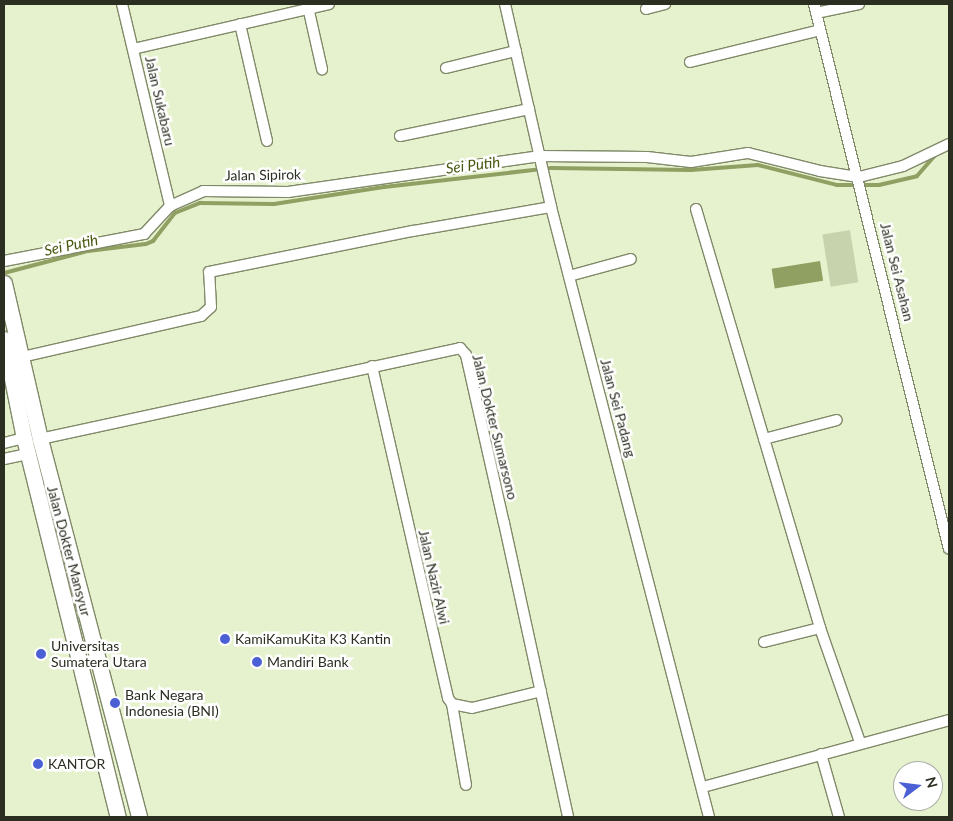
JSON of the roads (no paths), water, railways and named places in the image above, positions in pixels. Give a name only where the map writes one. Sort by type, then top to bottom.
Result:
[{"type":"main road","name":"Jalan Dokter Mansyur","points":[[4,283],[40,439],[139,817]]},
{"type":"main road","name":"Jalan Dokter Mansyur","points":[[4,339],[24,438],[118,817]]},
{"type":"street","name":"Jalan Sukabaru","points":[[122,4],[170,206]]},
{"type":"street","points":[[133,49],[308,7],[329,4]]},
{"type":"street","name":"Jalan Sei Padang","points":[[505,4],[551,207],[710,817]]},
{"type":"street","points":[[646,9],[666,4]]},
{"type":"street","points":[[815,8],[860,4]]},
{"type":"street","points":[[308,7],[322,69]]},
{"type":"street","name":"Jalan Sei Asahan","points":[[815,8],[949,549]]},
{"type":"street","points":[[240,24],[267,141]]},
{"type":"street","points":[[690,62],[820,30]]},
{"type":"street","points":[[446,68],[516,51]]},
{"type":"street","points":[[400,136],[529,109]]},
{"type":"street","points":[[859,180],[903,166],[949,144]]},
{"type":"street","name":"Jalan Sipirok","points":[[4,261],[144,234],[170,206],[203,191],[288,192],[540,159],[647,158],[691,162],[748,153],[859,180]]},
{"type":"street","points":[[22,357],[201,316],[211,307],[207,276],[210,272],[413,231],[551,207]]},
{"type":"street","points":[[696,209],[820,628],[860,742]]},
{"type":"street","points":[[569,276],[631,259]]},
{"type":"street","name":"Jalan Dokter Sumarsono","points":[[40,439],[456,347],[466,355],[568,817]]},
{"type":"street","name":"Jalan Nazir Alwi","points":[[372,366],[445,691],[452,704],[466,785]]},
{"type":"street","points":[[764,439],[838,420]]},
{"type":"street","points":[[4,442],[24,438]]},
{"type":"street","points":[[4,459],[28,454]]},
{"type":"street","points":[[764,642],[820,628]]},
{"type":"street","points":[[452,704],[472,708],[541,691]]},
{"type":"street","points":[[703,787],[860,742],[949,720]]},
{"type":"street","points":[[821,754],[839,817]]},
{"type":"waterway","name":"Sei Putih","points":[[4,273],[88,251],[146,244],[153,241],[175,213],[200,203],[274,204],[384,187],[552,168],[691,170],[758,165],[837,185],[879,185],[917,176],[935,155]]},
{"type":"place","name":"KamiKamuKita K3 Kantin","points":[[225,639]]},
{"type":"place","name":"Universitas Sumatera Utara","points":[[41,654]]},
{"type":"place","name":"Mandiri Bank","points":[[257,662]]},
{"type":"place","name":"Bank Negara Indonesia (BNI)","points":[[115,703]]},
{"type":"place","name":"KANTOR","points":[[38,764]]}]
